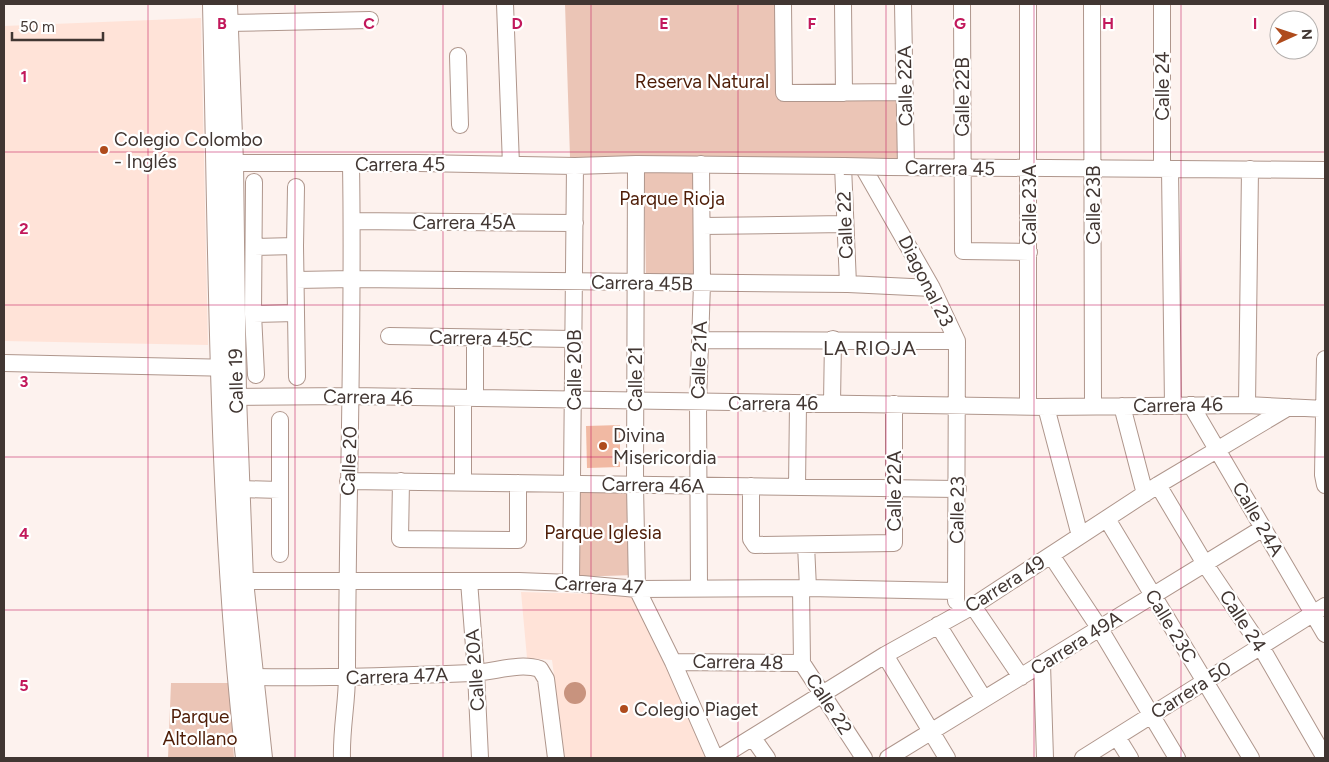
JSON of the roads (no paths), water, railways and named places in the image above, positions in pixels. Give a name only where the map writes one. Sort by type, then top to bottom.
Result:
[{"type":"main road","name":"Calle 19","points":[[213,4],[229,397],[227,554],[246,758]]},
{"type":"main road","name":"Calle 19","points":[[227,14],[233,163],[244,278],[228,368]]},
{"type":"main road","name":"Calle 19","points":[[229,397],[240,490],[243,580],[262,758]]},
{"type":"street","points":[[505,4],[511,165]]},
{"type":"street","points":[[783,4],[784,93],[905,92]]},
{"type":"street","points":[[844,4],[844,93]]},
{"type":"street","name":"Calle 22A","points":[[903,4],[906,167]]},
{"type":"street","name":"Calle 22B","points":[[962,4],[963,251],[1029,252]]},
{"type":"street","name":"Calle 23A","points":[[1028,4],[1030,168],[1028,406]]},
{"type":"street","name":"Calle 23B","points":[[1092,4],[1093,406]]},
{"type":"street","name":"Calle 24","points":[[1162,4],[1173,406]]},
{"type":"street","points":[[227,14],[370,20]]},
{"type":"street","points":[[458,56],[460,125]]},
{"type":"street","name":"Carrera 45","points":[[233,163],[418,163],[571,166],[700,164],[1325,170]]},
{"type":"street","name":"Calle 20","points":[[342,758],[347,678],[346,581],[352,396],[353,279],[351,164]]},
{"type":"street","name":"Calle 21","points":[[636,164],[635,485],[638,589],[717,758]]},
{"type":"street","name":"Calle 21A","points":[[699,587],[698,402],[702,284],[700,164]]},
{"type":"street","name":"Calle 20B","points":[[570,583],[576,223],[571,166]]},
{"type":"street","name":"Calle 22","points":[[844,166],[848,284]]},
{"type":"street","name":"Diagonal 23","points":[[863,167],[932,288],[957,341],[958,405]]},
{"type":"street","points":[[1247,405],[1250,169]]},
{"type":"street","points":[[254,182],[254,247],[244,278],[253,314],[256,375]]},
{"type":"street","points":[[296,187],[297,376]]},
{"type":"street","name":"Carrera 45A","points":[[352,221],[576,223]]},
{"type":"street","points":[[702,226],[845,224]]},
{"type":"street","points":[[254,247],[295,246]]},
{"type":"street","name":"Carrera 45B","points":[[296,280],[848,284],[932,288]]},
{"type":"street","points":[[253,314],[296,313]]},
{"type":"street","name":"Carrera 45C","points":[[389,336],[573,339]]},
{"type":"street","points":[[463,482],[475,338]]},
{"type":"street","points":[[700,340],[832,339],[957,341]]},
{"type":"street","points":[[832,339],[832,403]]},
{"type":"street","points":[[1325,359],[1323,475],[1325,485]]},
{"type":"street","points":[[4,363],[228,368]]},
{"type":"street","name":"Carrera 46","points":[[229,397],[352,396],[1046,407],[1247,405],[1324,409]]},
{"type":"street","points":[[797,486],[798,404]]},
{"type":"street","name":"Calle 22A","points":[[806,545],[890,545],[895,538],[893,488],[894,404]]},
{"type":"street","name":"Calle 23","points":[[957,614],[958,405]]},
{"type":"street","name":"Calle 24A","points":[[1191,405],[1264,528],[1319,610],[1325,634]]},
{"type":"street","points":[[1122,406],[1151,489]]},
{"type":"street","points":[[1046,407],[1080,536]]},
{"type":"street","name":"Carrera 49","points":[[717,758],[753,738],[885,655],[973,606],[1151,489],[1289,407]]},
{"type":"street","points":[[280,420],[280,554]]},
{"type":"street","name":"Carrera 46A","points":[[348,481],[958,489]]},
{"type":"street","points":[[401,481],[400,539],[518,540],[518,483]]},
{"type":"street","points":[[751,486],[751,539],[755,545],[806,545]]},
{"type":"street","name":"Calle 24","points":[[1151,489],[1261,647],[1325,758]]},
{"type":"street","points":[[240,490],[280,490]]},
{"type":"street","name":"Calle 23C","points":[[1107,519],[1251,758]]},
{"type":"street","name":"Carrera 49A","points":[[888,758],[1264,528]]},
{"type":"street","name":"Calle 22","points":[[806,545],[802,663],[864,758]]},
{"type":"street","points":[[1051,555],[1100,628],[1177,758]]},
{"type":"street","name":"Carrera 47","points":[[243,580],[570,583],[638,589],[699,587],[956,590]]},
{"type":"street","name":"Calle 20A","points":[[469,581],[480,758]]},
{"type":"street","points":[[973,606],[1021,677]]},
{"type":"street","name":"Carrera 50","points":[[1083,758],[1319,610]]},
{"type":"street","points":[[938,625],[984,699]]},
{"type":"street","points":[[885,655],[947,758]]},
{"type":"street","name":"Carrera 48","points":[[673,662],[802,663]]},
{"type":"street","points":[[1042,664],[1045,758]]},
{"type":"street","name":"Carrera 47A","points":[[253,677],[347,678],[476,673],[529,665],[540,669],[546,679],[556,758]]},
{"type":"street","points":[[1117,737],[1130,758]]},
{"type":"street","points":[[753,738],[767,758]]},
{"type":"place","name":"Colegio Colombo - Inglés","points":[[104,150]]},
{"type":"place","name":"Divina Misericordia","points":[[603,446]]},
{"type":"place","name":"Colegio Piaget","points":[[624,709]]},
{"type":"district","name":"LA RIOJA","points":[[870,348]]},
{"type":"park label","name":"Reserva Natural","points":[[702,81]]},
{"type":"park label","name":"Parque Rioja","points":[[672,198]]},
{"type":"park label","name":"Parque Iglesia","points":[[603,532]]},
{"type":"park label","name":"Parque Altollano","points":[[200,727]]}]
